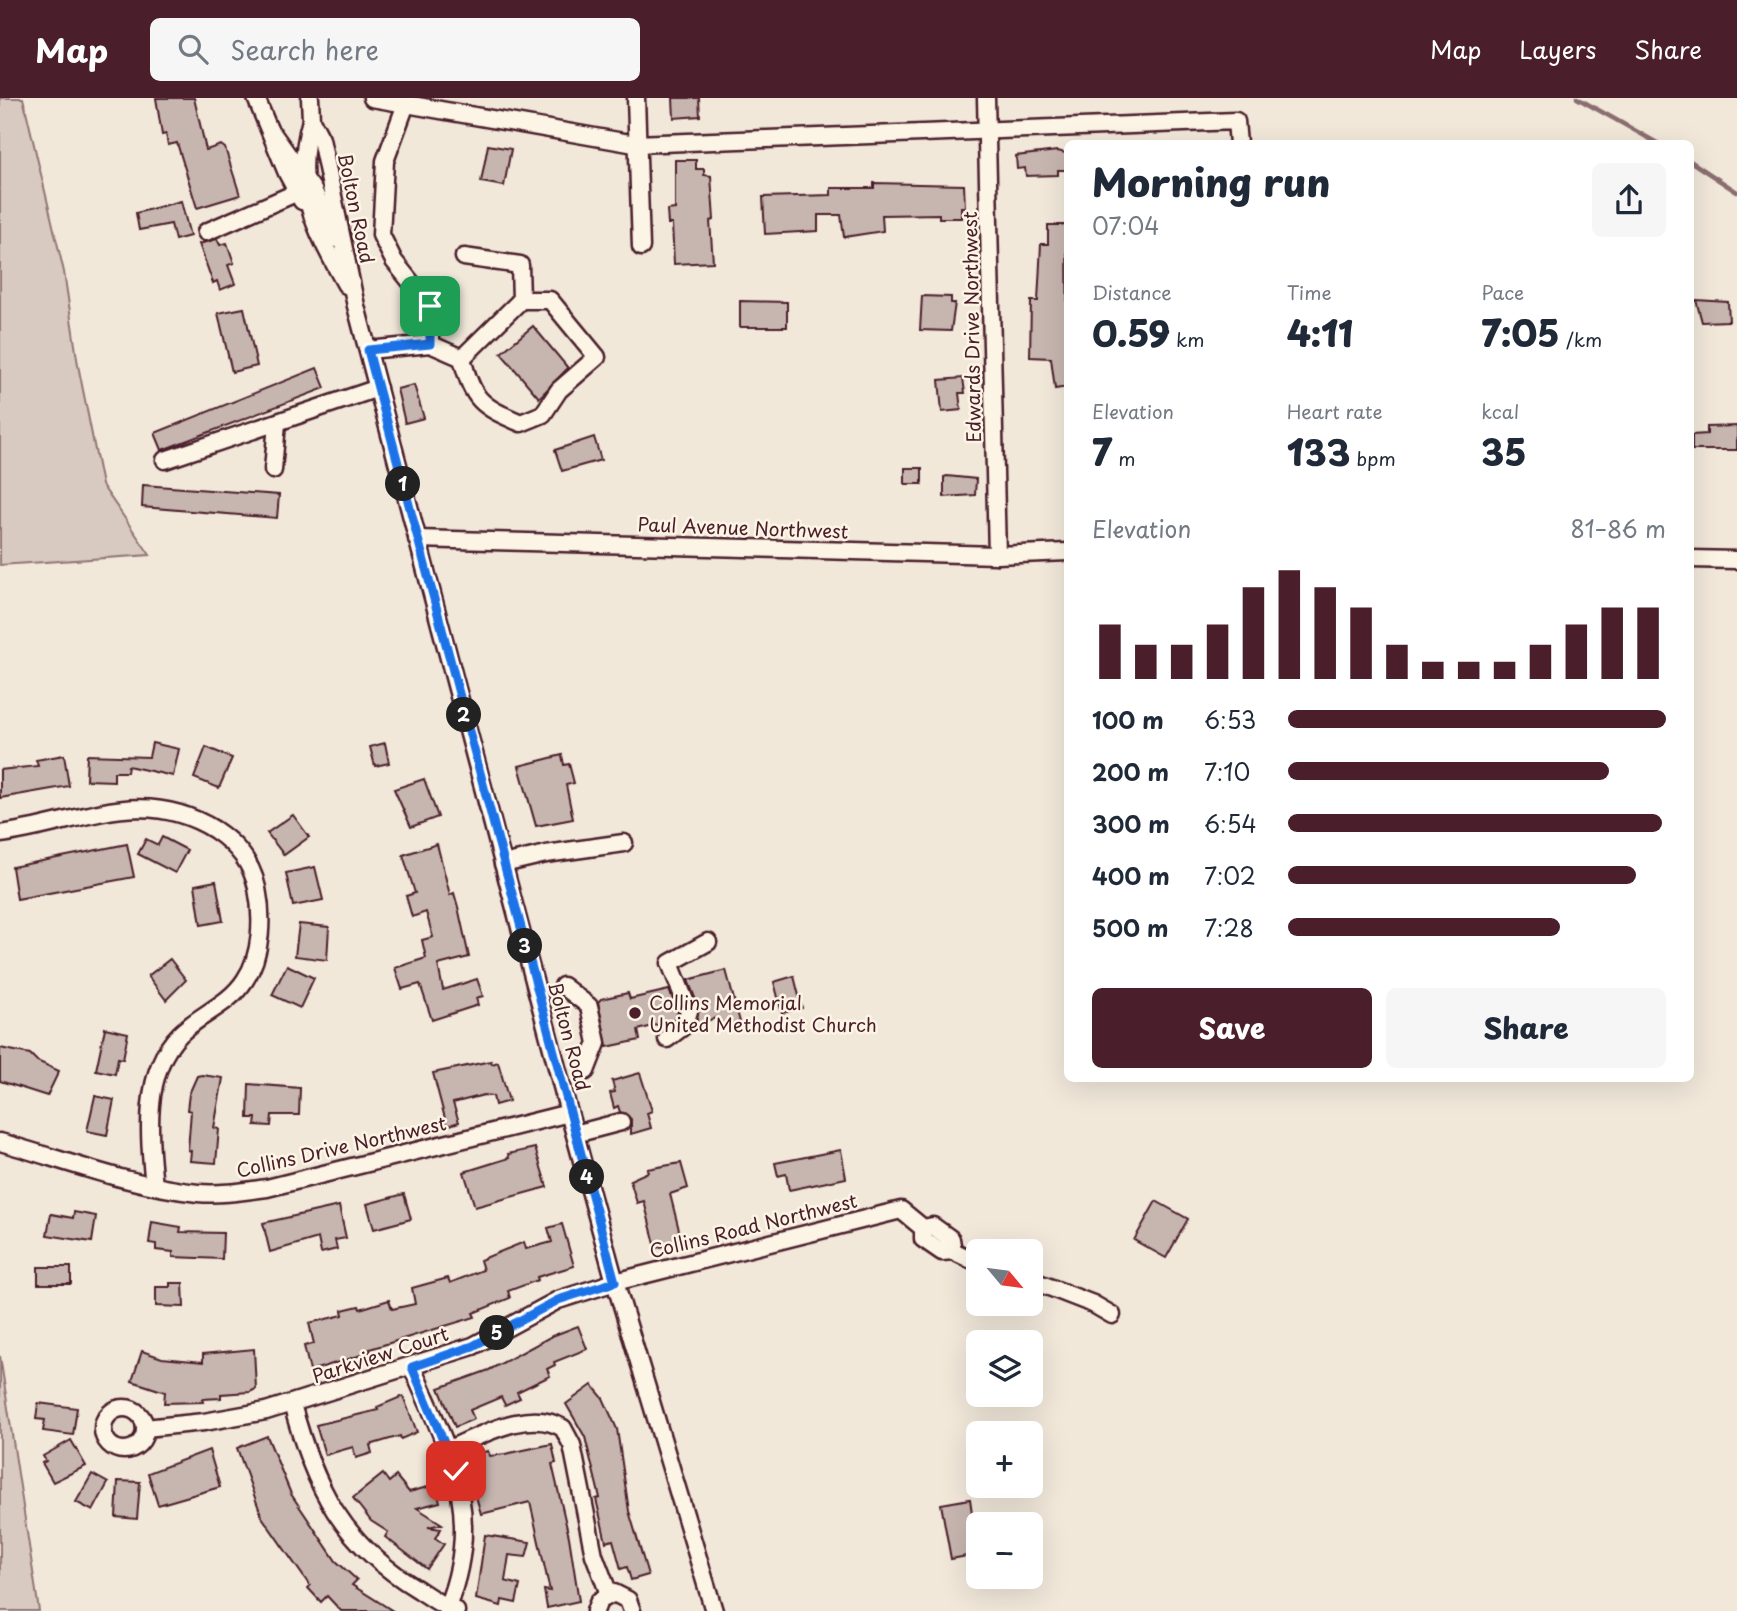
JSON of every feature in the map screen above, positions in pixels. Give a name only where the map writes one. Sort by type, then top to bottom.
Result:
[{"type":"street","points":[[256,98],[287,173],[309,212]]},
{"type":"street","name":"Bolton Road","points":[[310,98],[312,120],[304,152],[309,212],[356,306]]},
{"type":"street","points":[[372,98],[635,144],[1236,121],[1238,140]]},
{"type":"street","points":[[636,98],[635,144],[641,247]]},
{"type":"street","name":"Edwards Drive Northwest","points":[[986,98],[997,555]]},
{"type":"street","points":[[406,104],[385,161],[381,235],[394,261],[430,306],[430,344]]},
{"type":"street","name":"Bolton Road","points":[[312,120],[321,139],[356,306],[569,1113],[615,1282],[714,1611]]},
{"type":"street","points":[[273,134],[304,176],[347,261]]},
{"type":"street","points":[[206,232],[298,192]]},
{"type":"street","points":[[464,257],[520,265],[521,300]]},
{"type":"street","points":[[521,300],[551,300],[597,356],[559,390],[543,414],[521,423],[493,411],[471,391],[462,358],[521,300]]},
{"type":"street","points":[[368,350],[430,344],[462,358]]},
{"type":"street","points":[[165,460],[378,388]]},
{"type":"street","points":[[273,470],[277,423]]},
{"type":"street","name":"Paul Avenue Northwest","points":[[417,539],[997,555],[1064,552]]},
{"type":"street","points":[[1694,559],[1737,560]]},
{"type":"street","points":[[0,834],[106,812],[159,807],[183,812],[223,835],[243,854],[255,874],[260,899],[260,936],[246,980],[215,1011],[180,1034],[161,1065],[150,1104],[154,1186]]},
{"type":"street","points":[[503,864],[546,854],[624,843]]},
{"type":"street","points":[[667,1039],[684,1026],[689,1012],[670,963],[708,942]]},
{"type":"street","points":[[662,981],[680,987]]},
{"type":"street","points":[[537,993],[567,986],[589,1006],[597,1043],[593,1069],[561,1082]]},
{"type":"street","name":"Collins Drive Northwest","points":[[0,1142],[154,1186],[200,1193],[267,1188],[569,1113]]},
{"type":"street","points":[[575,1133],[621,1122]]},
{"type":"street","name":"Collins Road Northwest","points":[[615,1282],[901,1210],[923,1228],[923,1239],[942,1252],[953,1251],[966,1257]]},
{"type":"street","name":"Parkview Court","points":[[145,1427],[204,1422],[292,1404],[412,1367],[473,1346],[558,1300],[615,1282]]},
{"type":"street","points":[[1043,1285],[1093,1304],[1112,1315]]},
{"type":"street","points":[[292,1404],[305,1451],[333,1510],[366,1553],[395,1575],[452,1609],[461,1562],[464,1509],[456,1471],[412,1367]]},
{"type":"street","points":[[447,1450],[510,1425],[541,1419],[563,1428],[572,1445],[594,1555],[609,1594]]},
{"type":"street","points":[[595,1611],[599,1601],[609,1594],[623,1596],[628,1600],[632,1611]]},
{"type":"shaded area","points":[[0,98],[23,98],[64,272],[78,365],[102,485],[150,555],[0,565]]},
{"type":"shaded area","points":[[0,1356],[39,1611],[0,1611]]},
{"type":"building","points":[[156,98],[194,98],[206,150],[221,145],[225,148],[240,195],[197,208],[177,143],[168,145],[166,134],[162,135]]},
{"type":"building","points":[[673,98],[699,98],[700,116],[674,118]]},
{"type":"building","points":[[488,145],[511,149],[504,186],[481,182]]},
{"type":"building","points":[[1064,153],[1064,170],[1058,170],[1058,175],[1026,176],[1025,168],[1017,169],[1016,156]]},
{"type":"building","points":[[675,160],[696,160],[696,169],[704,169],[704,175],[711,176],[713,262],[674,264],[672,224],[668,224],[667,210],[675,209]]},
{"type":"building","points":[[874,183],[964,185],[965,207],[961,207],[961,218],[939,218],[939,214],[882,215],[883,231],[844,237],[841,215],[818,215],[818,231],[765,234],[763,197],[831,195],[831,188],[874,188]]},
{"type":"building","points":[[181,201],[190,236],[175,240],[171,224],[139,230],[136,213]]},
{"type":"building","points":[[1048,225],[1064,225],[1064,388],[1055,389],[1051,358],[1030,357],[1031,301],[1038,301],[1041,244],[1048,244]]},
{"type":"building","points":[[217,239],[220,245],[227,243],[234,263],[228,265],[235,284],[220,290],[217,281],[213,283],[199,244]]},
{"type":"building","points":[[922,296],[951,297],[951,303],[955,303],[951,331],[920,330]]},
{"type":"building","points":[[1696,300],[1728,302],[1729,321],[1702,322]]},
{"type":"building","points":[[740,301],[787,302],[787,327],[740,327]]},
{"type":"building","points":[[244,308],[257,366],[232,372],[218,313]]},
{"type":"building","points":[[533,326],[568,368],[539,398],[501,353]]},
{"type":"building","points":[[317,368],[325,388],[162,450],[155,433]]},
{"type":"building","points":[[963,378],[965,393],[959,393],[961,410],[942,412],[939,380]]},
{"type":"building","points":[[414,385],[424,418],[405,423],[397,389]]},
{"type":"building","points":[[1737,426],[1737,450],[1694,450],[1694,435],[1707,434],[1707,427]]},
{"type":"building","points":[[594,437],[601,460],[562,471],[555,450]]},
{"type":"building","points":[[905,468],[922,468],[922,484],[905,484]]},
{"type":"building","points":[[944,477],[976,479],[975,495],[944,497]]},
{"type":"building","points":[[143,485],[279,495],[277,518],[142,507]]},
{"type":"building","points":[[152,743],[179,749],[173,776],[128,766],[127,772],[114,772],[114,781],[86,780],[87,755],[149,757]]},
{"type":"building","points":[[385,743],[389,763],[375,766],[370,747]]},
{"type":"building","points":[[206,747],[232,758],[219,788],[194,778]]},
{"type":"building","points":[[64,755],[69,786],[0,798],[0,770],[38,766],[36,760]]},
{"type":"building","points":[[562,755],[564,765],[569,764],[574,783],[566,785],[573,819],[536,826],[519,766]]},
{"type":"building","points":[[424,779],[438,817],[411,827],[394,789]]},
{"type":"building","points":[[293,815],[309,837],[284,855],[267,833]]},
{"type":"building","points":[[162,837],[187,850],[175,873],[138,854],[146,839],[158,845]]},
{"type":"building","points":[[127,844],[134,877],[17,899],[12,867]]},
{"type":"building","points":[[437,844],[450,895],[454,893],[458,907],[469,957],[438,965],[443,990],[477,979],[483,996],[476,998],[478,1005],[432,1020],[420,984],[402,989],[395,968],[426,958],[422,940],[433,937],[426,912],[412,917],[406,896],[415,893],[403,855]]},
{"type":"building","points":[[315,867],[323,900],[293,906],[286,873]]},
{"type":"building","points":[[216,881],[223,921],[201,925],[195,885]]},
{"type":"building","points":[[299,924],[329,927],[327,960],[295,956]]},
{"type":"building","points":[[170,959],[186,980],[166,1000],[148,976]]},
{"type":"building","points":[[287,965],[314,978],[300,1008],[272,995]]},
{"type":"building","points":[[726,970],[740,1022],[719,1028],[716,1018],[696,1024],[699,1008],[688,980]]},
{"type":"building","points":[[794,976],[802,1008],[782,1013],[774,982]]},
{"type":"building","name":"Collins Memorial United Methodist Church","points":[[669,990],[678,1011],[675,1020],[638,1030],[640,1040],[607,1047],[598,1002],[601,999],[628,993],[630,999]]},
{"type":"building","points":[[105,1028],[128,1033],[123,1059],[118,1058],[115,1074],[96,1070]]},
{"type":"building","points":[[0,1048],[30,1054],[37,1061],[59,1071],[47,1096],[0,1081]]},
{"type":"building","points":[[491,1061],[492,1064],[498,1062],[509,1101],[495,1105],[493,1096],[484,1095],[453,1103],[459,1122],[447,1126],[433,1073]]},
{"type":"building","points":[[640,1073],[652,1111],[647,1113],[651,1128],[631,1134],[631,1119],[620,1112],[618,1106],[614,1108],[610,1093],[615,1092],[612,1081]]},
{"type":"building","points":[[197,1076],[223,1078],[214,1128],[219,1129],[216,1163],[190,1161],[191,1151],[188,1150],[191,1111],[187,1110],[189,1094]]},
{"type":"building","points":[[249,1084],[300,1088],[299,1115],[272,1115],[271,1126],[255,1125],[256,1118],[248,1118]]},
{"type":"building","points":[[95,1096],[114,1100],[107,1135],[87,1131]]},
{"type":"building","points":[[535,1148],[547,1187],[475,1207],[464,1172],[509,1158],[508,1154]]},
{"type":"building","points":[[841,1150],[846,1178],[789,1190],[786,1174],[778,1176],[775,1163]]},
{"type":"building","points":[[681,1163],[688,1188],[670,1194],[682,1242],[656,1248],[644,1201],[637,1203],[630,1180],[648,1172],[647,1169]]},
{"type":"building","points":[[404,1194],[411,1219],[374,1229],[367,1204]]},
{"type":"building","points":[[1156,1201],[1188,1219],[1166,1258],[1134,1240]]},
{"type":"building","points":[[339,1206],[346,1238],[335,1240],[337,1249],[321,1253],[318,1238],[270,1252],[263,1223]]},
{"type":"building","points":[[74,1212],[96,1216],[92,1242],[47,1235],[51,1214],[73,1218]]},
{"type":"building","points":[[152,1222],[181,1227],[180,1232],[223,1233],[222,1259],[173,1257],[173,1252],[156,1250],[156,1244],[149,1243]]},
{"type":"building","points":[[562,1224],[574,1266],[537,1277],[538,1280],[508,1291],[510,1298],[473,1313],[475,1317],[370,1349],[371,1352],[310,1371],[304,1346],[314,1344],[309,1323],[343,1315],[342,1310],[359,1306],[360,1309],[389,1300],[392,1309],[415,1304],[412,1288],[448,1278],[450,1283],[483,1270],[480,1260],[524,1242],[526,1249],[552,1242],[548,1228]]},
{"type":"building","points":[[38,1267],[71,1267],[71,1284],[38,1284]]},
{"type":"building","points":[[170,1283],[183,1283],[184,1307],[156,1306],[156,1287],[170,1287]]},
{"type":"building","points":[[578,1326],[587,1349],[554,1362],[555,1365],[547,1369],[550,1376],[517,1392],[520,1398],[505,1405],[501,1397],[470,1410],[474,1419],[455,1427],[439,1388],[489,1370],[552,1336]]},
{"type":"building","points":[[254,1349],[256,1389],[250,1392],[221,1394],[221,1398],[202,1399],[203,1402],[164,1403],[165,1392],[132,1381],[142,1351],[162,1358],[203,1362],[203,1354]]},
{"type":"building","points":[[592,1385],[603,1398],[617,1429],[629,1511],[648,1575],[631,1580],[627,1567],[621,1569],[613,1540],[606,1542],[596,1499],[600,1498],[585,1437],[566,1404]]},
{"type":"building","points":[[403,1396],[417,1432],[401,1439],[400,1436],[370,1445],[372,1453],[356,1458],[353,1447],[325,1455],[316,1425],[378,1410],[377,1407]]},
{"type":"building","points":[[38,1403],[77,1408],[73,1435],[43,1431],[45,1420],[36,1419]]},
{"type":"building","points":[[267,1436],[291,1494],[336,1561],[357,1580],[352,1585],[393,1611],[341,1611],[327,1596],[321,1602],[308,1588],[310,1586],[262,1517],[237,1448]]},
{"type":"building","points":[[71,1440],[86,1466],[53,1482],[42,1463],[46,1461],[43,1456]]},
{"type":"building","points":[[552,1444],[556,1463],[552,1464],[569,1537],[579,1601],[547,1608],[544,1590],[550,1591],[530,1502],[481,1514],[465,1457],[488,1451],[490,1456],[505,1454]]},
{"type":"building","points":[[209,1450],[220,1487],[158,1505],[148,1473]]},
{"type":"building","points":[[92,1474],[108,1483],[93,1511],[76,1502]]},
{"type":"building","points":[[383,1474],[389,1482],[396,1476],[409,1492],[435,1485],[440,1502],[417,1508],[442,1524],[428,1527],[441,1529],[435,1538],[444,1544],[427,1569],[385,1537],[388,1532],[371,1521],[353,1498]]},
{"type":"building","points":[[118,1481],[140,1482],[137,1519],[116,1517]]},
{"type":"building","points":[[970,1499],[972,1512],[966,1512],[966,1556],[951,1559],[941,1504]]},
{"type":"building","points":[[485,1535],[530,1542],[526,1557],[509,1555],[505,1581],[520,1585],[516,1603],[502,1600],[501,1606],[476,1599]]},
{"type":"waterway","points":[[1577,98],[1652,140]]},
{"type":"waterway","points":[[1694,164],[1737,192]]},
{"type":"place","name":"Collins Memorial United Methodist Church","points":[[635,1013]]},
{"type":"route","points":[[430,306],[430,344],[368,350],[615,1282],[558,1300],[473,1346],[412,1367],[456,1471]]}]
